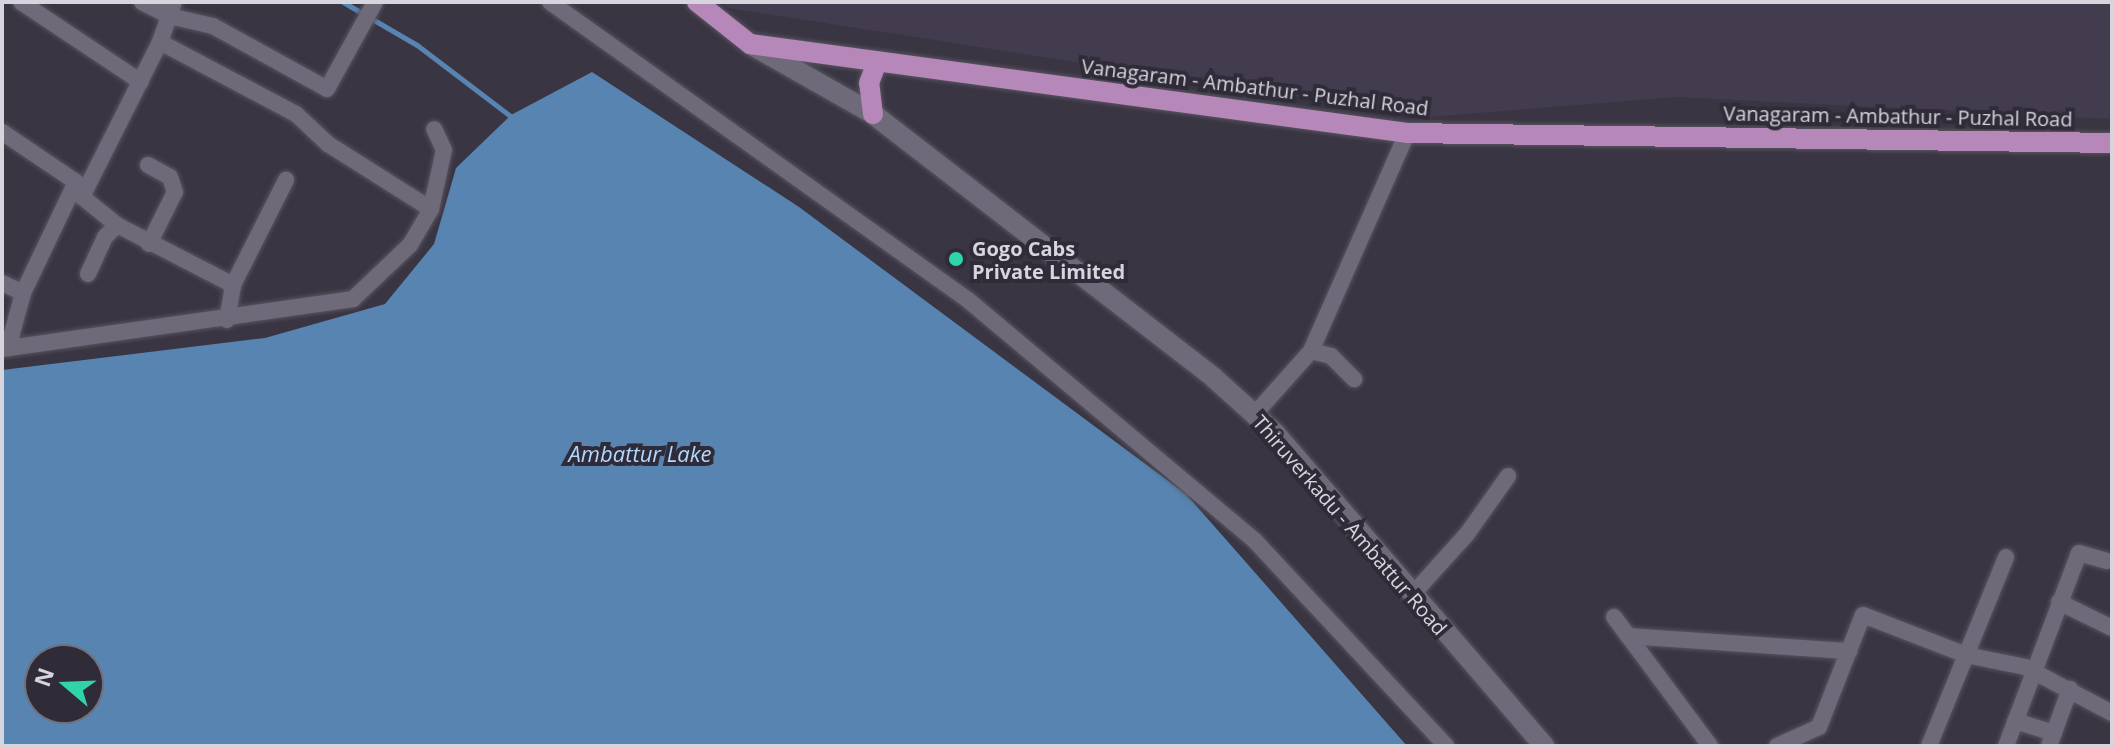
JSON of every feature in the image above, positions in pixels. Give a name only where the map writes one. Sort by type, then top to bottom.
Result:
[{"type":"main road","points":[[697,2],[750,44]]},
{"type":"main road","name":"Vanagaram - Ambathur - Puzhal Road","points":[[750,44],[1407,133],[2112,143]]},
{"type":"main road","name":"Thiruverkadu - Ambattur Road","points":[[750,44],[873,114],[1254,415],[1544,746]]},
{"type":"main road","points":[[873,114],[869,83],[877,62]]},
{"type":"street","points":[[21,2],[141,82]]},
{"type":"street","points":[[142,2],[172,9],[213,26],[327,89],[360,36],[375,2]]},
{"type":"street","points":[[550,2],[968,300],[1256,542],[1446,746]]},
{"type":"street","points":[[172,9],[141,82],[23,293],[6,342],[227,320],[353,299],[410,245],[431,209],[444,150],[434,129]]},
{"type":"street","points":[[160,42],[296,114],[328,144],[431,209]]},
{"type":"street","points":[[2,132],[79,189],[117,225],[233,285]]},
{"type":"street","points":[[1254,415],[1311,351],[1407,133]]},
{"type":"street","points":[[148,165],[170,177],[175,192],[149,244]]},
{"type":"street","points":[[227,320],[233,285],[286,180]]},
{"type":"street","points":[[88,274],[105,237],[117,225]]},
{"type":"street","points":[[2,283],[23,293]]},
{"type":"street","points":[[1311,351],[1331,356],[1354,379]]},
{"type":"street","points":[[1412,595],[1467,534],[1508,476]]},
{"type":"street","points":[[2006,746],[2079,553],[2107,561]]},
{"type":"street","points":[[1929,746],[2006,557]]},
{"type":"street","points":[[2059,602],[2112,628]]},
{"type":"street","points":[[1777,746],[1819,727],[1863,615],[1966,655],[2032,671],[2112,713]]},
{"type":"street","points":[[1614,617],[1710,746]]},
{"type":"street","points":[[1628,636],[1849,651]]},
{"type":"street","points":[[2015,721],[2052,740],[2070,689]]},
{"type":"shaded area","points":[[721,2],[2112,2],[2112,119],[1677,97],[1429,117],[728,8]]},
{"type":"water","name":"Ambattur Lake","points":[[592,72],[799,207],[1186,494],[1407,746],[2,746],[2,370],[265,338],[385,304],[434,244],[456,168],[511,115]]},
{"type":"waterway","points":[[343,2],[417,45],[514,119]]},
{"type":"place","name":"Gogo Cabs Private Limited","points":[[956,259]]}]
